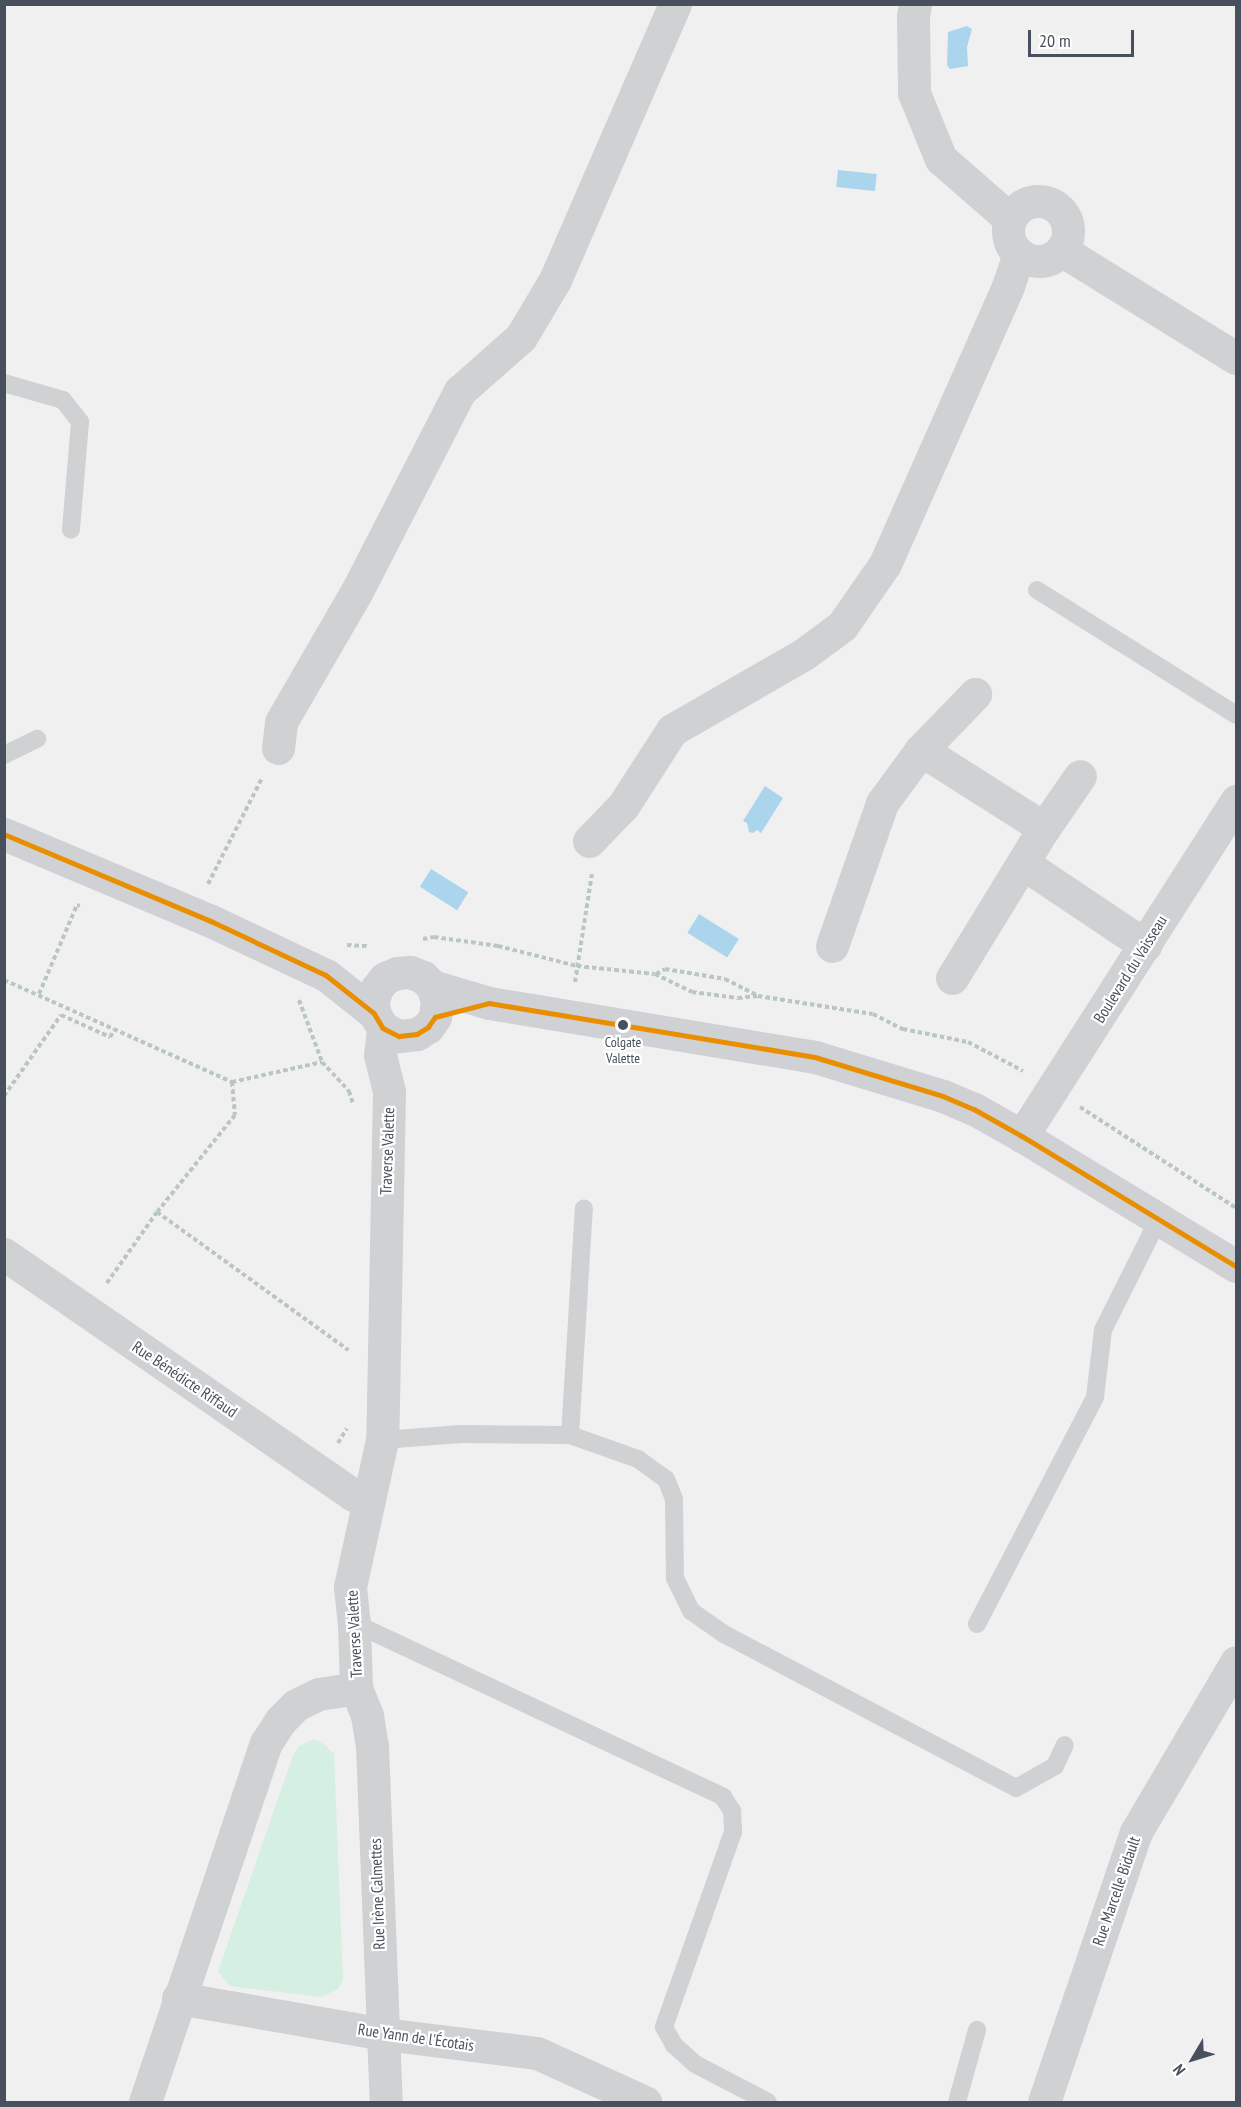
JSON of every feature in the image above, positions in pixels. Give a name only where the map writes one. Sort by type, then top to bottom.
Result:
[{"type":"street","points":[[278,748],[281,722],[357,591],[460,391],[521,337],[555,280],[675,4]]},
{"type":"street","points":[[915,4],[913,17],[914,93],[941,159],[1010,219]]},
{"type":"street","points":[[1044,201],[1053,204],[1066,217],[1068,232],[1064,248],[1053,257],[1042,261],[1032,260],[1019,254],[1011,245],[1008,235],[1010,219],[1016,210],[1027,202],[1044,201]]},
{"type":"street","points":[[1064,248],[1074,258],[1236,358]]},
{"type":"street","points":[[589,841],[623,807],[672,730],[804,654],[842,626],[885,564],[1008,286],[1019,254]]},
{"type":"street","points":[[831,946],[882,803],[921,750],[975,694]]},
{"type":"street","points":[[921,750],[1044,828]]},
{"type":"street","points":[[952,978],[1044,828],[1080,776]]},
{"type":"street","name":"Boulevard du Vaisseau","points":[[1022,1136],[1236,801]]},
{"type":"street","points":[[4,834],[211,921],[314,984],[379,1020],[399,1036],[428,1013],[489,1003],[815,1057],[943,1096],[974,1109],[1022,1136],[1236,1266]]},
{"type":"street","points":[[1024,864],[1145,945]]},
{"type":"street","points":[[314,984],[385,978],[397,973],[410,972],[423,977],[428,1013]]},
{"type":"street","points":[[379,1020],[373,1000],[377,988],[385,978]]},
{"type":"street","name":"Traverse Valette","points":[[388,1091],[428,1013]]},
{"type":"street","name":"Traverse Valette","points":[[146,2103],[178,1998],[266,1743],[281,1720],[296,1705],[320,1694],[356,1688],[354,1623],[350,1587],[382,1440],[388,1091],[380,1055],[379,1020]]},
{"type":"street","name":"Rue Bénédicte Riffaud","points":[[4,1254],[353,1495],[368,1501]]},
{"type":"street","name":"Rue Marcelle Bidault","points":[[1044,2103],[1136,1832],[1236,1662]]},
{"type":"street","name":"Rue Irène Calmettes","points":[[356,1688],[367,1715],[372,1745],[386,2103]]},
{"type":"street","name":"Rue Yann de l'Écotais","points":[[178,1998],[384,2034],[537,2053],[645,2103]]},
{"type":"lane","points":[[4,383],[63,400],[80,422],[71,530]]},
{"type":"lane","points":[[1037,590],[1236,715]]},
{"type":"lane","points":[[4,755],[37,739]]},
{"type":"lane","points":[[570,1435],[584,1208]]},
{"type":"lane","points":[[977,1624],[1095,1397],[1103,1330],[1159,1218]]},
{"type":"lane","points":[[382,1440],[461,1434],[570,1435],[638,1459],[666,1479],[674,1499],[675,1578],[691,1611],[724,1634],[1016,1788],[1055,1766],[1065,1745]]},
{"type":"lane","points":[[354,1623],[723,1797],[732,1811],[733,1832],[664,2027],[674,2044],[695,2064],[768,2103]]},
{"type":"lane","points":[[957,2103],[976,2030]]},
{"type":"path","points":[[206,888],[278,748]]},
{"type":"path","points":[[574,990],[592,874],[589,841]]},
{"type":"path","points":[[39,994],[77,904],[88,909]]},
{"type":"path","points":[[417,940],[434,937],[498,946],[578,966],[655,974],[692,992],[738,998],[758,996],[873,1014],[903,1029],[968,1042],[1031,1075]]},
{"type":"path","points":[[655,974],[664,969],[725,979],[758,996]]},
{"type":"path","points":[[4,980],[232,1082],[322,1062]]},
{"type":"path","points":[[298,1000],[314,984]]},
{"type":"path","points":[[288,995],[298,1000],[322,1062],[349,1091],[388,1091]]},
{"type":"path","points":[[4,1096],[61,1015],[110,1037],[115,1029]]},
{"type":"path","points":[[103,1289],[157,1212],[236,1115],[232,1082]]},
{"type":"path","points":[[1073,1102],[1236,1208]]},
{"type":"path","points":[[157,1212],[354,1354]]},
{"type":"green space","points":[[314,1739],[334,1754],[343,1979],[338,1989],[321,1997],[230,1986],[218,1972],[220,1966],[292,1758],[298,1747]]},
{"type":"water","points":[[967,26],[972,29],[967,47],[968,66],[950,69],[947,65],[948,32]]},
{"type":"water","points":[[838,170],[877,174],[875,191],[836,187]]},
{"type":"water","points":[[765,786],[783,798],[761,833],[757,830],[753,833],[749,832],[747,823],[743,821]]},
{"type":"water","points":[[431,869],[468,892],[457,910],[420,887]]},
{"type":"water","points":[[699,914],[739,939],[727,958],[687,933]]},
{"type":"transit line","points":[[4,834],[211,921],[326,975],[374,1013],[383,1028],[399,1036],[417,1034],[428,1027],[435,1017],[489,1003],[815,1057],[943,1096],[974,1109],[1022,1136],[1236,1266]]},
{"type":"place","name":"Colgate Valette","points":[[623,1025]]}]
